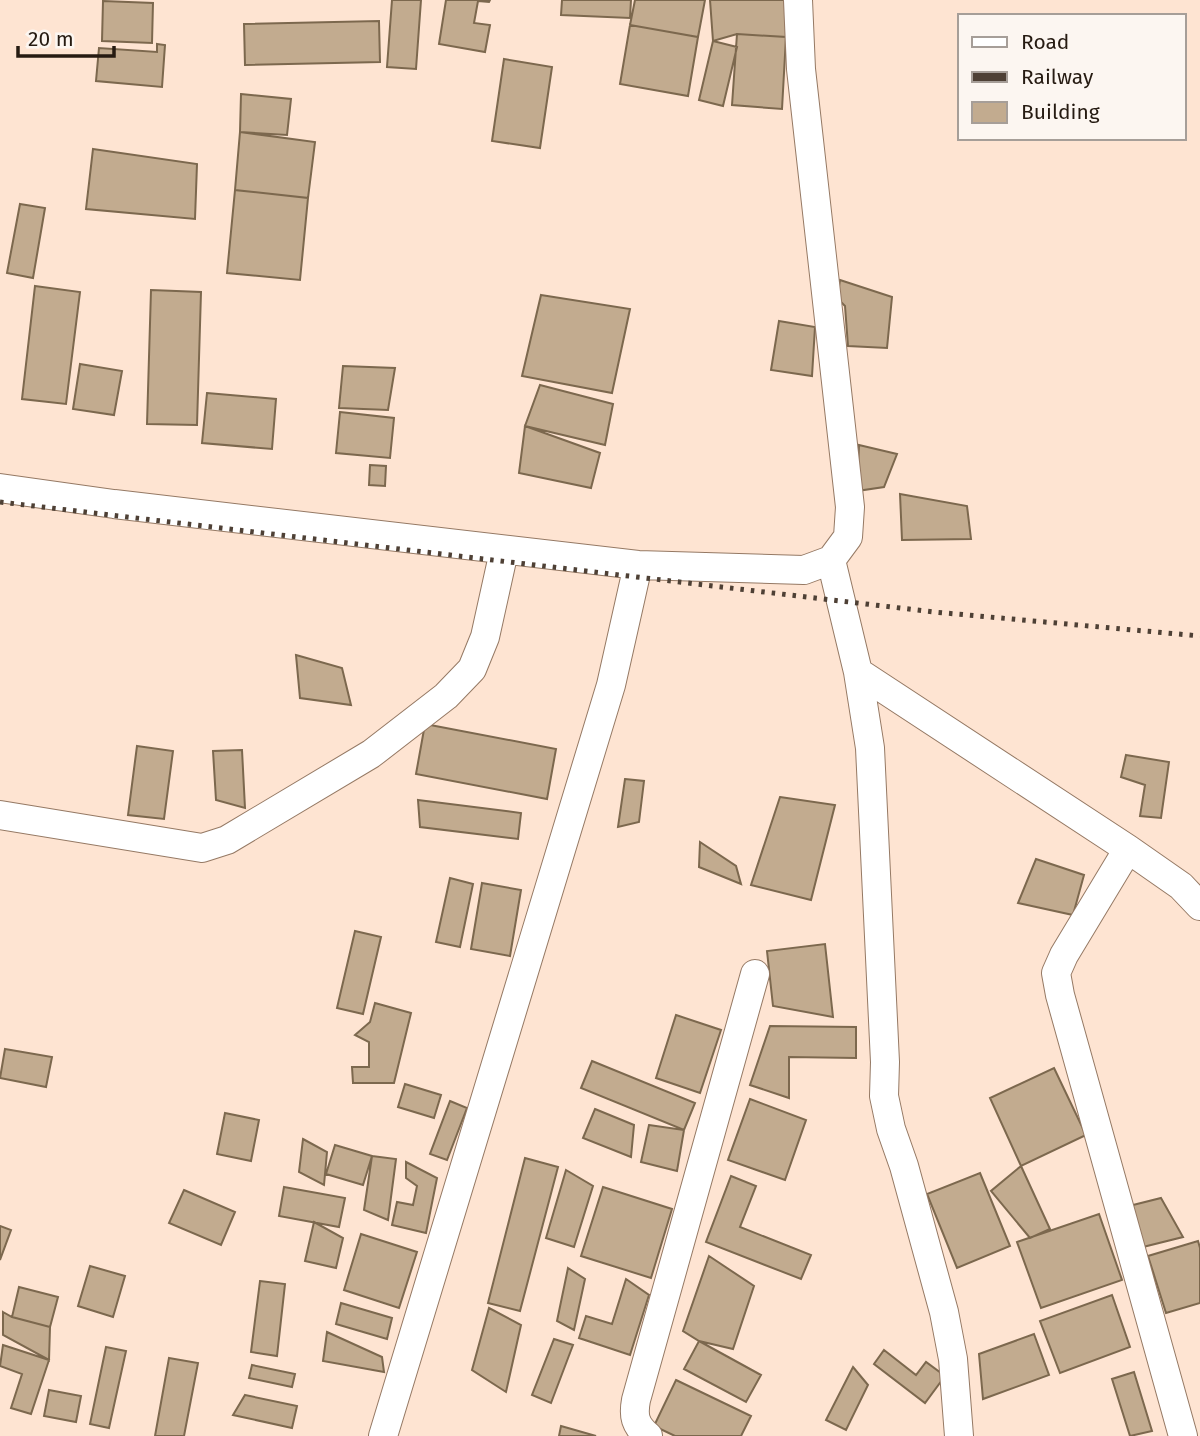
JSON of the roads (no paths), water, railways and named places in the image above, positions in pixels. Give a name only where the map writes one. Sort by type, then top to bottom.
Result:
[{"type":"street","points":[[0,488],[114,504],[638,565],[804,570],[831,560],[848,537],[850,507],[801,69],[797,0]]},
{"type":"street","points":[[0,815],[201,848],[228,840],[372,754],[446,696],[472,669],[485,637],[504,551]]},
{"type":"street","points":[[831,560],[858,672],[870,748],[886,1062],[884,1096],[944,1312],[953,1359],[959,1436]]},
{"type":"street","points":[[383,1436],[611,685],[638,565]]},
{"type":"street","points":[[858,672],[1128,849],[1181,886],[1200,906]]},
{"type":"street","points":[[1128,849],[1056,972],[1059,995],[1183,1436]]},
{"type":"street","points":[[648,1436],[639,1428],[634,1415],[636,1400],[755,974]]},
{"type":"railway","points":[[0,502],[934,612],[1200,636]]}]
